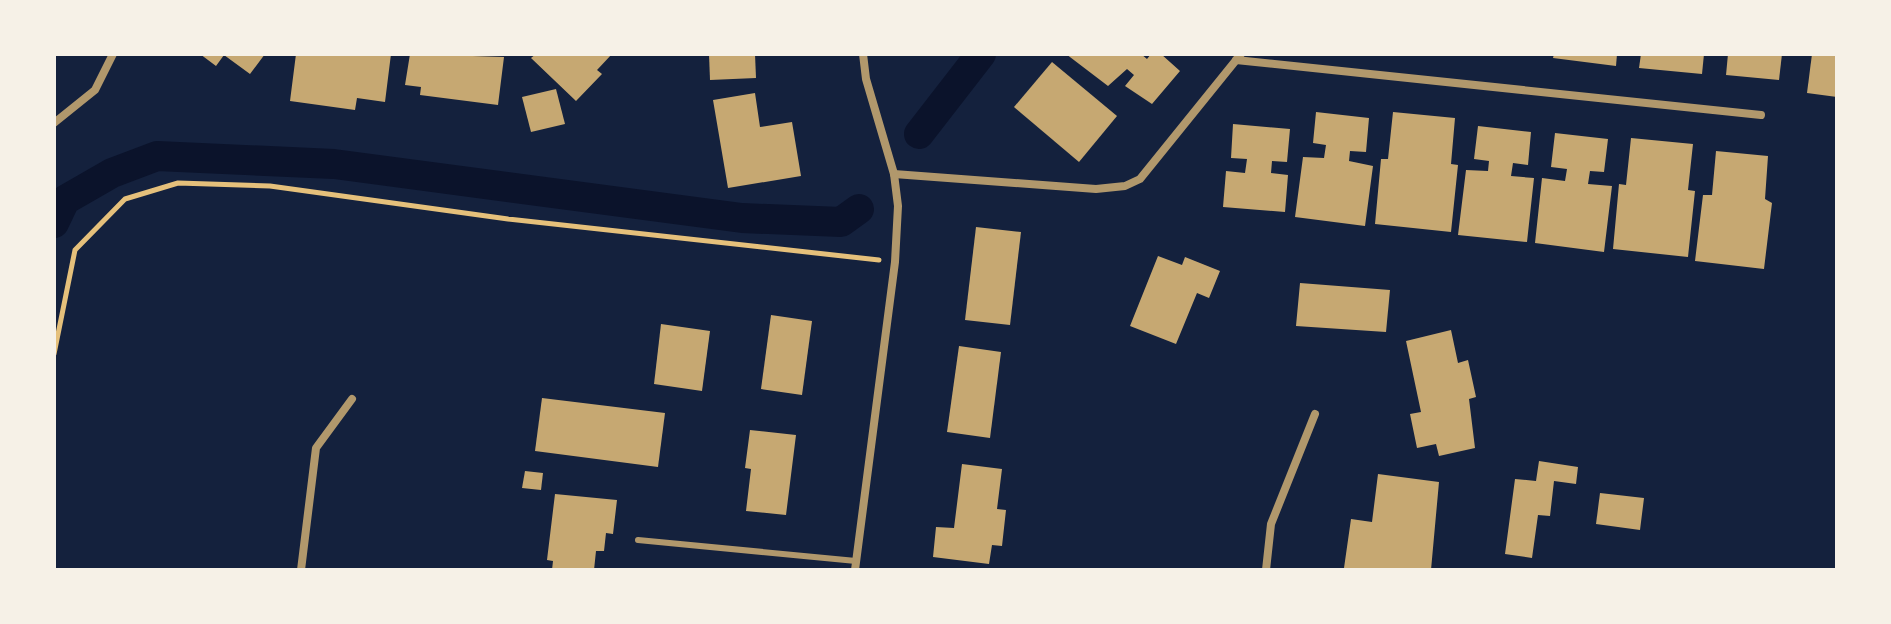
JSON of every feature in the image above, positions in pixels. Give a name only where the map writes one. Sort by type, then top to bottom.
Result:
[{"type":"street","points":[[54,123],[95,90],[113,54]]},
{"type":"street","points":[[856,566],[895,262],[898,206],[894,174],[866,79],[863,54]]},
{"type":"street","points":[[894,174],[1096,189],[1125,186],[1149,170],[1239,57],[1761,115]]},
{"type":"street","points":[[301,570],[316,448],[352,399]]},
{"type":"street","points":[[1266,570],[1271,524],[1315,414]]},
{"type":"lane","points":[[638,540],[856,566]]},
{"type":"path","points":[[54,354],[75,250],[125,199],[178,183],[270,186],[581,228],[870,259]]},
{"type":"building","points":[[200,54],[265,54],[250,74],[224,55],[216,66]]},
{"type":"building","points":[[296,54],[391,54],[385,102],[357,98],[355,110],[290,101]]},
{"type":"building","points":[[410,54],[504,57],[498,105],[420,95],[421,87],[405,85]]},
{"type":"building","points":[[536,54],[612,54],[597,70],[602,74],[576,101],[531,58]]},
{"type":"building","points":[[709,54],[755,54],[756,78],[710,80]]},
{"type":"building","points":[[1066,54],[1141,54],[1147,59],[1151,54],[1161,54],[1180,71],[1152,104],[1125,86],[1134,75],[1127,69],[1108,86]]},
{"type":"building","points":[[1554,54],[1617,54],[1616,66],[1553,58]]},
{"type":"building","points":[[1641,54],[1704,54],[1702,74],[1639,68]]},
{"type":"building","points":[[1728,54],[1782,54],[1779,80],[1726,75]]},
{"type":"building","points":[[1812,54],[1837,54],[1837,97],[1807,93]]},
{"type":"building","points":[[1052,62],[1117,116],[1079,162],[1014,107]]},
{"type":"building","points":[[556,89],[565,124],[531,132],[522,97]]},
{"type":"building","points":[[755,93],[760,127],[792,122],[801,176],[728,188],[713,100]]},
{"type":"building","points":[[1316,112],[1369,118],[1366,152],[1350,151],[1349,161],[1373,166],[1365,226],[1295,217],[1303,157],[1324,158],[1326,145],[1313,143]]},
{"type":"building","points":[[1393,112],[1455,118],[1451,164],[1458,165],[1451,232],[1375,224],[1381,159],[1388,159]]},
{"type":"building","points":[[1233,124],[1290,129],[1287,162],[1272,161],[1271,173],[1288,175],[1285,212],[1223,207],[1226,171],[1245,173],[1247,159],[1231,158]]},
{"type":"building","points":[[1478,126],[1531,132],[1528,165],[1513,163],[1511,176],[1534,178],[1527,242],[1458,235],[1466,170],[1488,171],[1489,161],[1474,159]]},
{"type":"building","points":[[1555,133],[1608,139],[1604,172],[1590,171],[1588,184],[1612,186],[1604,252],[1535,243],[1542,178],[1565,181],[1567,169],[1551,167]]},
{"type":"building","points":[[1631,138],[1693,144],[1688,190],[1695,191],[1688,257],[1613,249],[1619,184],[1626,185]]},
{"type":"building","points":[[1716,151],[1768,156],[1765,199],[1772,203],[1764,269],[1695,261],[1703,195],[1712,195]]},
{"type":"building","points":[[976,227],[1021,232],[1010,325],[965,320]]},
{"type":"building","points":[[1158,256],[1182,265],[1185,257],[1220,271],[1209,298],[1197,293],[1176,344],[1130,326]]},
{"type":"building","points":[[1300,283],[1390,290],[1386,332],[1296,326]]},
{"type":"building","points":[[771,315],[812,321],[802,395],[761,389]]},
{"type":"building","points":[[661,324],[710,331],[702,391],[654,384]]},
{"type":"building","points":[[1451,330],[1458,363],[1468,360],[1476,397],[1469,399],[1475,448],[1439,456],[1436,444],[1417,448],[1410,414],[1421,412],[1406,341]]},
{"type":"building","points":[[959,346],[1001,352],[990,438],[947,432]]},
{"type":"building","points":[[542,398],[665,413],[658,467],[535,451]]},
{"type":"building","points":[[750,430],[796,435],[786,515],[746,511],[751,469],[745,468]]},
{"type":"building","points":[[1539,461],[1578,467],[1576,484],[1554,481],[1550,516],[1538,515],[1532,558],[1505,554],[1515,479],[1536,481]]},
{"type":"building","points":[[962,464],[1002,469],[997,509],[1006,510],[1002,546],[992,545],[989,564],[933,557],[936,527],[954,528]]},
{"type":"building","points":[[525,471],[543,473],[541,490],[522,488]]},
{"type":"building","points":[[1378,474],[1439,482],[1431,570],[1344,568],[1351,519],[1372,522]]},
{"type":"building","points":[[1600,493],[1644,498],[1640,530],[1596,524]]},
{"type":"building","points":[[555,494],[617,500],[613,534],[606,533],[604,551],[596,551],[594,570],[552,570],[553,561],[547,560]]},
{"type":"waterway","points":[[919,134],[981,54]]},
{"type":"waterway","points":[[54,223],[65,200],[112,173],[157,156],[334,164],[742,218],[841,222],[859,209]]}]
